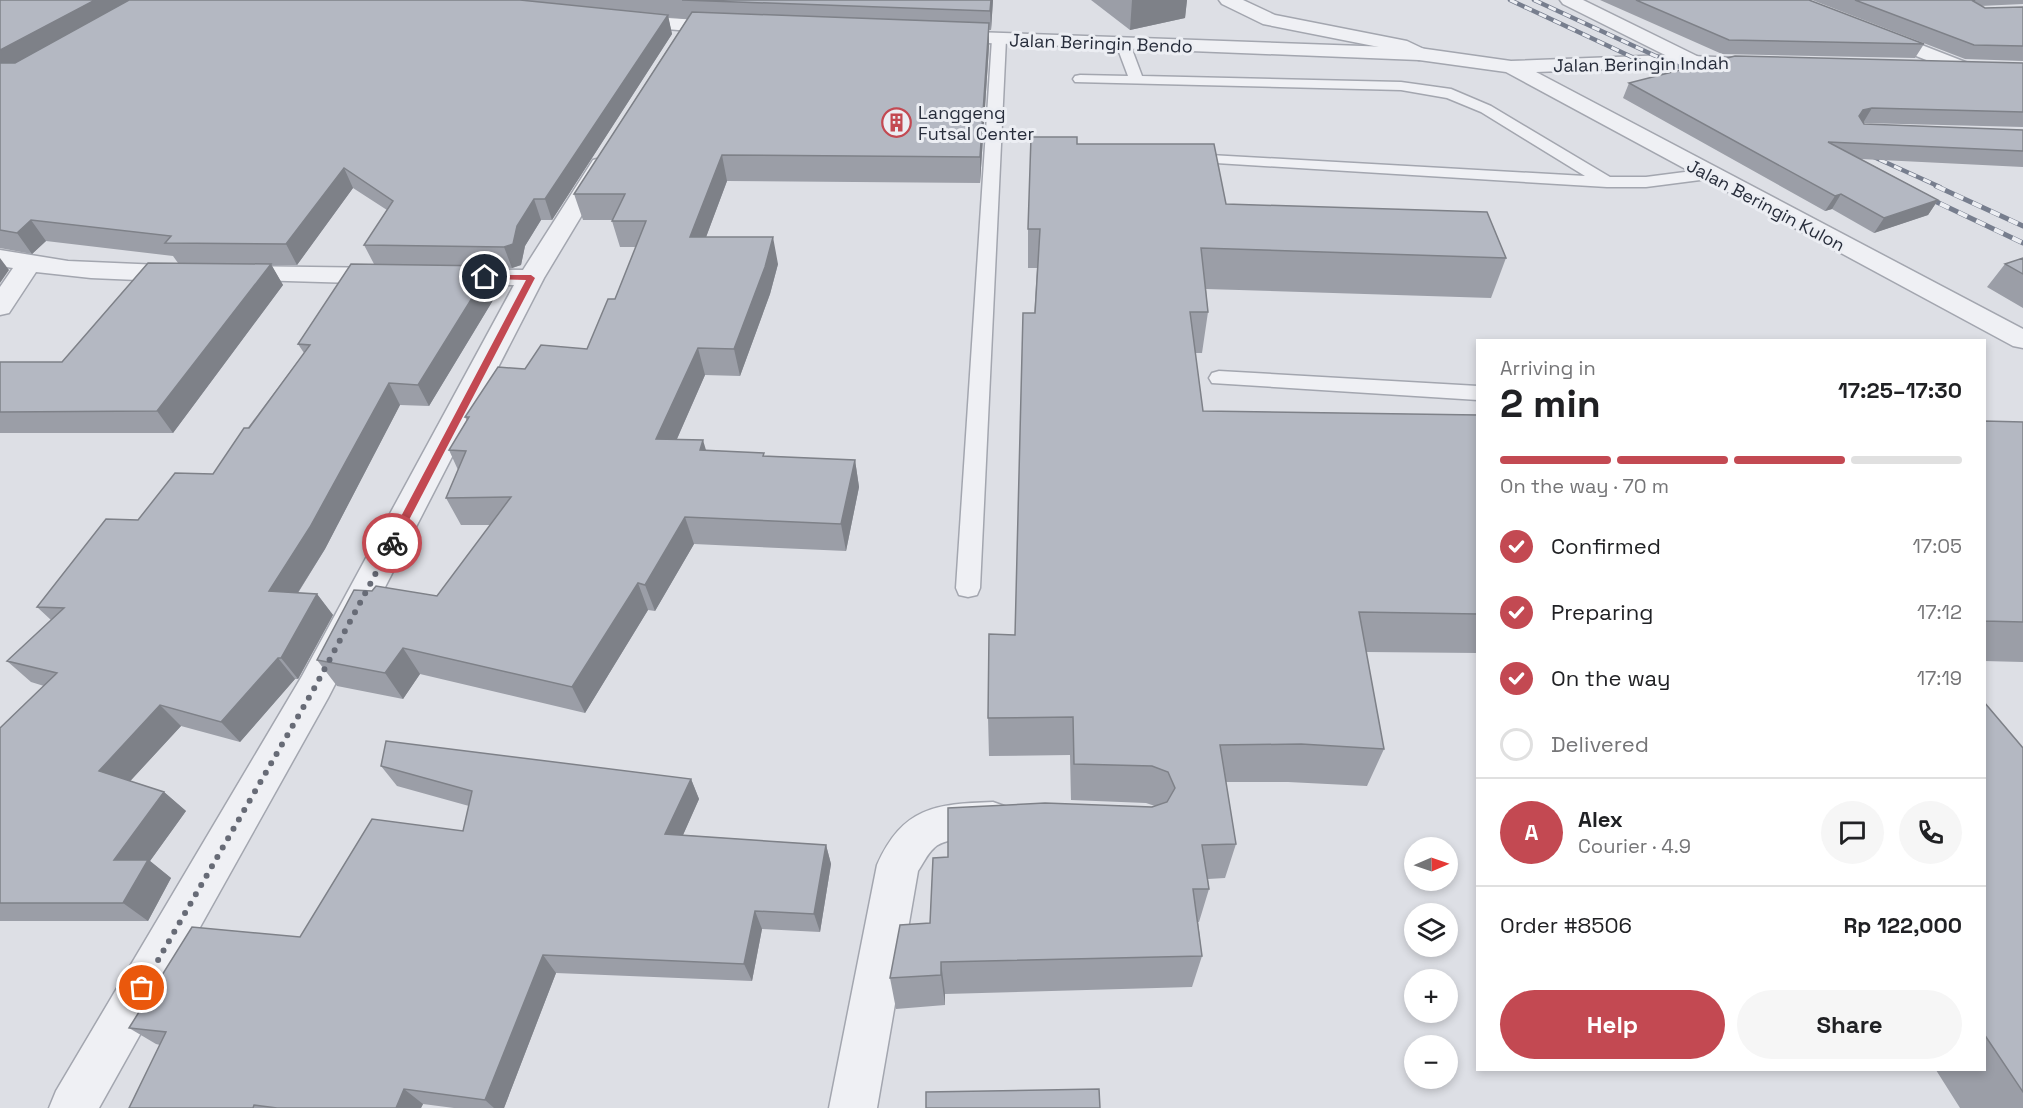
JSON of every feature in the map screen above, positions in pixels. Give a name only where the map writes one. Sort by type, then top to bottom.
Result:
[{"type":"street","points":[[1228,0],[1270,20],[1400,45],[1419,54]]},
{"type":"street","points":[[1569,0],[1694,62]]},
{"type":"street","points":[[609,19],[689,27],[749,29]]},
{"type":"street","points":[[1866,25],[1897,42],[1966,69]]},
{"type":"street","points":[[669,56],[689,27]]},
{"type":"street","name":"Jalan Beringin Bendo","points":[[928,36],[1419,54],[1511,67]]},
{"type":"street","name":"Jalan Beringin Indah","points":[[1511,67],[1694,62],[1777,64]]},
{"type":"street","name":"Jalan Beringin Kulon","points":[[1511,67],[2023,340]]},
{"type":"street","points":[[1907,68],[1989,69]]},
{"type":"street","points":[[73,1108],[315,687],[531,278],[619,136]]},
{"type":"street","points":[[0,258],[27,264],[118,273],[531,278]]},
{"type":"street","points":[[0,307],[27,264]]},
{"type":"street","points":[[853,1108],[898,865],[920,834],[946,822],[1032,820]]},
{"type":"lane","points":[[968,588],[999,39]]},
{"type":"lane","points":[[1123,44],[1137,81]]},
{"type":"lane","points":[[1080,79],[1401,86],[1451,94],[1486,109],[1607,182]]},
{"type":"lane","points":[[1216,158],[1607,182],[1646,182],[1708,174]]},
{"type":"lane","points":[[1219,378],[1476,393]]},
{"type":"building","points":[[0,0],[95,0],[0,50]]},
{"type":"building","points":[[129,0],[520,0],[668,15],[545,199],[534,199],[517,226],[513,244],[504,247],[364,245],[393,201],[344,168],[286,244],[165,243],[171,236],[31,220],[17,233],[0,230],[0,63],[15,63]]},
{"type":"building","points":[[682,0],[991,0],[990,11]]},
{"type":"building","points":[[1636,0],[1809,0],[1924,44],[1729,40]]},
{"type":"building","points":[[1855,0],[1975,0],[1973,1],[1985,8],[2023,7],[2023,46],[1974,45]]},
{"type":"building","points":[[692,12],[989,23],[980,157],[722,155],[690,237],[773,237],[765,267],[734,349],[698,348],[656,439],[703,440],[700,450],[764,453],[763,456],[855,460],[841,524],[685,517],[645,585],[638,583],[572,687],[403,648],[385,673],[317,660],[354,590],[372,591],[376,586],[437,596],[511,497],[446,498],[466,451],[449,450],[469,417],[465,417],[498,367],[525,369],[541,345],[587,349],[608,299],[615,299],[646,221],[612,221],[625,194],[574,194]]},
{"type":"building","points":[[1735,56],[2023,63],[2023,112],[1872,108],[1863,110],[1859,116],[1864,124],[2023,130],[2023,151],[1828,142],[1938,200],[1884,218],[1841,194],[1835,196],[1629,83]]},
{"type":"building","points":[[1031,137],[1077,137],[1077,144],[1214,144],[1226,204],[1487,212],[1506,258],[1201,248],[1208,312],[1190,312],[1203,411],[1476,415],[1476,614],[1359,612],[1384,749],[1301,744],[1220,745],[1236,844],[1202,845],[1209,889],[1193,889],[1202,956],[941,962],[941,975],[890,978],[900,925],[930,923],[933,858],[948,857],[948,808],[1045,803],[1152,807],[1167,802],[1175,788],[1168,772],[1152,766],[1074,764],[1073,717],[988,718],[989,634],[1015,635],[1023,313],[1035,313],[1040,229],[1028,229]]},
{"type":"building","points":[[2023,258],[2023,274],[2005,264]]},
{"type":"building","points":[[148,263],[271,264],[157,411],[0,412],[0,362],[62,362]]},
{"type":"building","points":[[351,264],[492,266],[418,385],[389,383],[310,527],[269,591],[317,594],[281,658],[278,658],[221,722],[160,705],[99,771],[164,792],[114,860],[148,860],[123,903],[0,903],[0,728],[57,673],[7,661],[64,608],[37,607],[106,519],[138,520],[175,473],[213,474],[244,428],[249,428],[310,345],[298,344]]},
{"type":"building","points":[[1986,421],[2023,422],[2023,622],[1986,621]]},
{"type":"building","points":[[1986,704],[2023,748],[2023,1092],[1986,1037]]},
{"type":"building","points":[[386,741],[691,779],[665,834],[826,845],[814,914],[755,911],[744,964],[543,955],[485,1100],[404,1089],[396,1108],[277,1108],[254,1105],[253,1108],[129,1108],[166,1032],[129,1028],[192,927],[300,937],[372,819],[463,831],[472,791],[381,766]]},
{"type":"building","points":[[1099,1089],[1100,1108],[926,1108],[926,1092]]},
{"type":"railway","points":[[1510,0],[1681,80]]},
{"type":"railway","points":[[1534,0],[1699,76]]},
{"type":"railway","points":[[1865,153],[1940,187]]},
{"type":"railway","points":[[1936,186],[2023,226]]},
{"type":"railway","points":[[1922,195],[2023,243]]},
{"type":"way so far","points":[[142,988],[315,687],[392,543]]},
{"type":"place","name":"Langgeng Futsal Center","points":[[897,122]]},
{"type":"route","points":[[392,543],[531,278],[485,277]]}]
